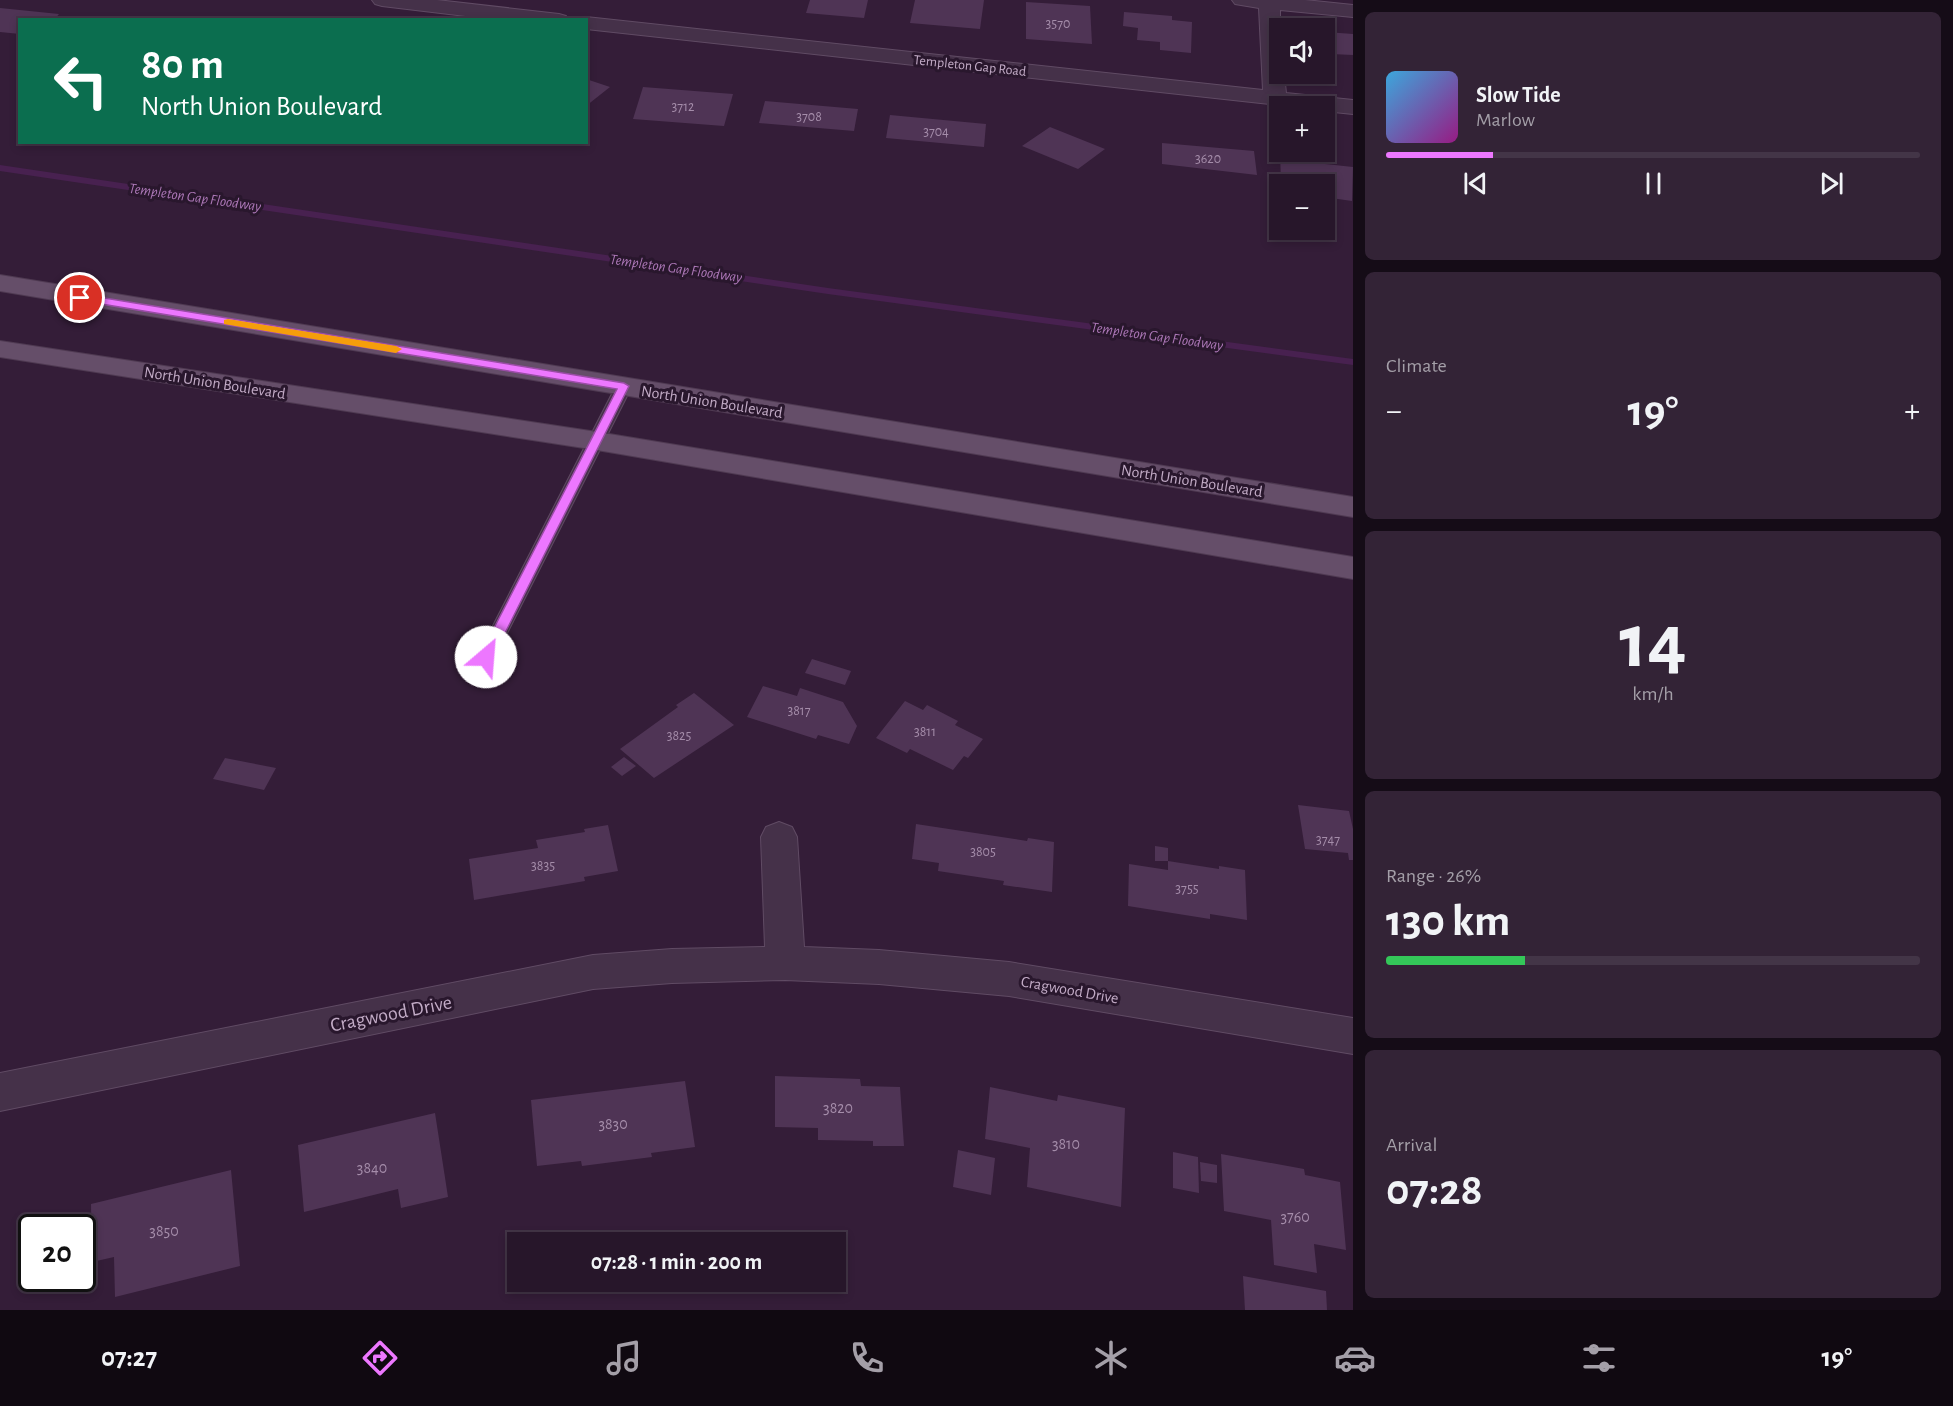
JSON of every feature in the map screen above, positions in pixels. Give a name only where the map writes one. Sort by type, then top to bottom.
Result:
[{"type":"main road","name":"North Union Boulevard","points":[[0,284],[1353,507]]},
{"type":"main road","name":"North Union Boulevard","points":[[0,349],[597,441],[1353,568]]},
{"type":"street","points":[[382,0],[541,18]]},
{"type":"street","points":[[1242,0],[1353,12]]},
{"type":"street","points":[[1269,3],[1275,96]]},
{"type":"street","name":"Templeton Gap Road","points":[[588,22],[1269,98]]},
{"type":"street","name":"Templeton Gap Road","points":[[1335,105],[1353,107]]},
{"type":"street","points":[[778,837],[785,963]]},
{"type":"street","name":"Cragwood Drive","points":[[0,1092],[593,972],[672,966],[785,963],[879,967],[1009,979],[1353,1036]]},
{"type":"lane","points":[[486,657],[624,386]]},
{"type":"building","points":[[810,0],[868,0],[864,18],[806,13]]},
{"type":"building","points":[[915,0],[984,0],[980,29],[910,23]]},
{"type":"building","points":[[1026,2],[1090,6],[1092,44],[1026,39]]},
{"type":"building","points":[[0,8],[59,14],[56,18],[18,18],[18,34],[0,32]]},
{"type":"building","points":[[1124,12],[1172,16],[1172,20],[1192,22],[1191,53],[1160,50],[1160,42],[1137,40],[1138,28],[1123,26]]},
{"type":"building","points":[[1335,33],[1353,34],[1353,55],[1335,54]]},
{"type":"building","points":[[588,80],[610,87],[588,104]]},
{"type":"building","points":[[643,87],[733,94],[724,126],[633,119]]},
{"type":"building","points":[[765,101],[858,109],[854,131],[759,123]]},
{"type":"building","points":[[890,115],[986,124],[984,147],[886,138]]},
{"type":"building","points":[[1050,127],[1105,149],[1078,169],[1022,146]]},
{"type":"building","points":[[1162,143],[1254,151],[1257,175],[1162,164]]},
{"type":"building","points":[[1280,162],[1316,162],[1353,167],[1352,201],[1335,199],[1335,174],[1281,174]]},
{"type":"building","points":[[812,659],[851,671],[845,685],[805,673]]},
{"type":"building","points":[[763,686],[797,696],[800,688],[843,702],[857,726],[849,744],[818,735],[816,739],[747,717]]},
{"type":"building","points":[[694,693],[734,725],[654,778],[620,749]]},
{"type":"building","points":[[905,701],[923,710],[927,705],[958,721],[955,725],[983,739],[968,758],[964,756],[953,770],[910,749],[907,753],[876,738]]},
{"type":"building","points":[[624,757],[636,766],[622,776],[611,767]]},
{"type":"building","points":[[225,758],[276,768],[264,790],[213,779]]},
{"type":"building","points":[[1298,805],[1349,811],[1353,829],[1353,860],[1349,860],[1348,853],[1305,849]]},
{"type":"building","points":[[916,824],[1027,841],[1028,838],[1054,842],[1052,892],[1003,885],[1004,881],[938,871],[939,863],[912,859]]},
{"type":"building","points":[[608,825],[618,871],[584,877],[585,881],[474,900],[469,859],[538,848],[536,840],[585,832],[584,829]]},
{"type":"building","points":[[1155,846],[1168,848],[1168,861],[1155,861]]},
{"type":"building","points":[[1168,861],[1219,869],[1219,866],[1245,870],[1247,920],[1210,914],[1210,919],[1128,906],[1129,864],[1168,870]]},
{"type":"building","points":[[775,1076],[860,1079],[861,1086],[900,1087],[904,1146],[873,1146],[873,1141],[818,1140],[818,1128],[775,1127]]},
{"type":"building","points":[[685,1081],[695,1147],[651,1153],[652,1157],[582,1166],[581,1161],[537,1166],[531,1100]]},
{"type":"building","points":[[990,1087],[1057,1101],[1058,1095],[1125,1108],[1121,1207],[1027,1187],[1030,1148],[985,1139]]},
{"type":"building","points":[[435,1113],[448,1197],[401,1208],[398,1189],[304,1212],[298,1145]]},
{"type":"building","points":[[958,1150],[995,1158],[991,1195],[953,1187]]},
{"type":"building","points":[[1173,1152],[1198,1157],[1199,1193],[1173,1188]]},
{"type":"building","points":[[1221,1154],[1304,1169],[1305,1175],[1340,1182],[1346,1250],[1314,1244],[1317,1273],[1274,1265],[1271,1220],[1224,1211]]},
{"type":"building","points":[[1200,1162],[1217,1165],[1217,1183],[1201,1181]]},
{"type":"building","points":[[231,1170],[240,1266],[115,1297],[114,1257],[96,1261],[96,1214],[91,1214],[91,1204]]},
{"type":"building","points":[[1243,1276],[1326,1291],[1327,1310],[1245,1310]]},
{"type":"waterway","name":"Templeton Gap Floodway","points":[[0,168],[828,291],[1353,362]]},
{"type":"slow traffic","points":[[228,322],[396,349]]},
{"type":"route","points":[[80,298],[624,386],[486,657]]}]
